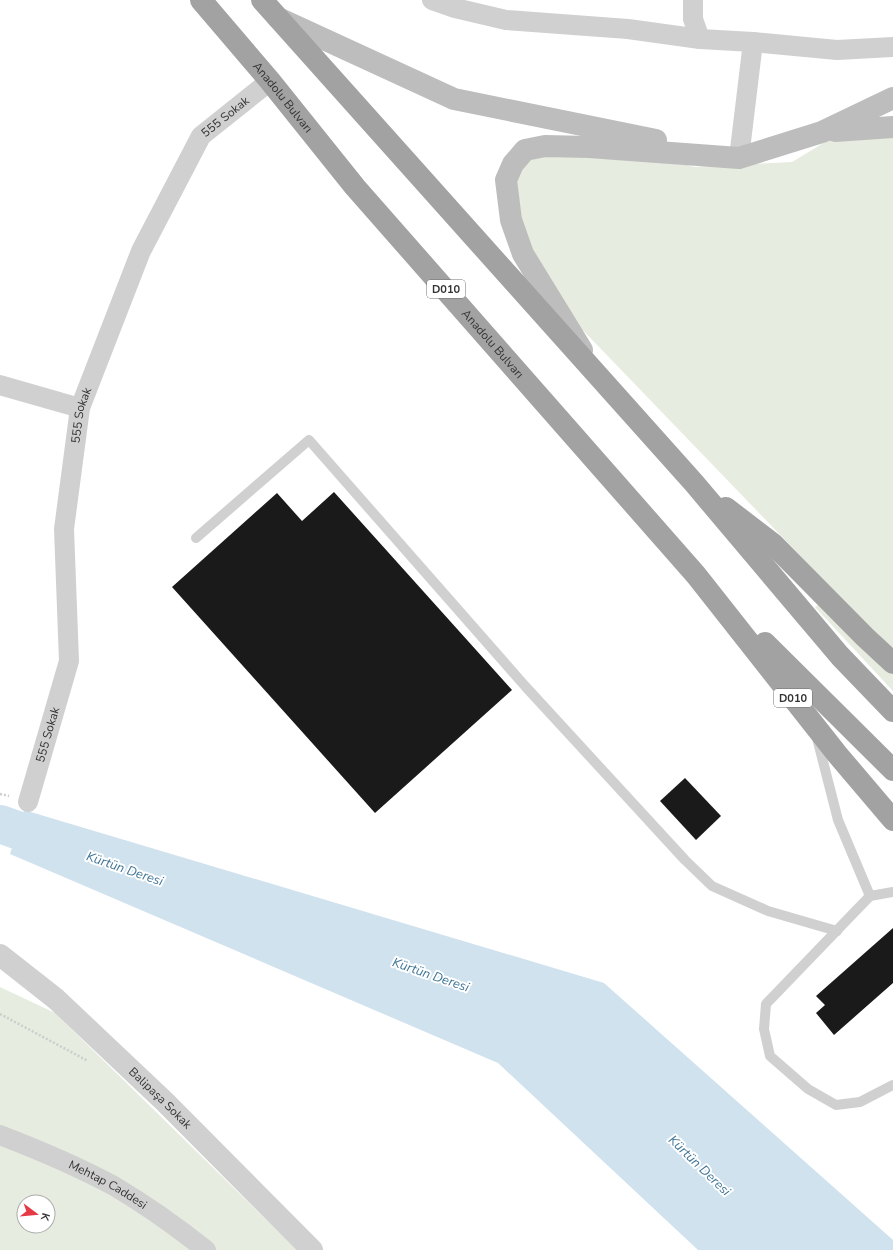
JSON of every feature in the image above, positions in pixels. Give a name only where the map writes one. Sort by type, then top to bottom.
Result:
[{"type":"highway","name":"Anadolu Bulvarı","points":[[201,0],[270,81],[355,186],[696,575]]},
{"type":"highway","points":[[262,0],[694,483],[840,656],[893,711]]},
{"type":"highway","points":[[694,483],[773,544],[865,637],[893,663]]},
{"type":"highway","name":"D010","points":[[696,575],[813,723],[893,820]]},
{"type":"highway","name":"D010","points":[[696,575],[893,770]]},
{"type":"main road","points":[[278,18],[454,99],[739,158]]},
{"type":"main road","points":[[600,379],[523,254],[511,220],[506,180],[513,164],[525,150],[545,146],[589,147],[739,158],[822,132],[893,98]]},
{"type":"main road","points":[[822,132],[893,127]]},
{"type":"street","points":[[432,0],[455,8],[506,20],[628,29],[700,38],[837,50],[893,47]]},
{"type":"street","points":[[693,0],[693,19],[700,38]]},
{"type":"street","points":[[739,158],[753,42]]},
{"type":"street","name":"555 Sokak","points":[[28,802],[69,661],[64,529],[80,408],[141,250],[201,136],[270,81]]},
{"type":"street","points":[[0,385],[80,408]]},
{"type":"street","name":"Balipaşa Sokak","points":[[0,955],[56,999],[165,1102],[312,1250]]},
{"type":"street","name":"Mehtap Caddesi","points":[[0,1135],[52,1155],[114,1187],[168,1220],[206,1250]]},
{"type":"lane","points":[[196,538],[309,440],[525,686],[685,860],[712,886],[768,911],[837,931]]},
{"type":"lane","points":[[813,723],[838,820],[870,896]]},
{"type":"lane","points":[[893,892],[870,896],[766,1004],[764,1028],[770,1056],[808,1089],[836,1104],[860,1102],[893,1085]]},
{"type":"path","points":[[0,1014],[90,1062]]},
{"type":"shaded area","points":[[893,127],[893,652],[548,294],[506,180],[545,146],[643,151],[694,167],[792,162],[845,130]]},
{"type":"shaded area","points":[[820,604],[893,673],[893,691],[815,607]]},
{"type":"shaded area","points":[[0,987],[55,1013],[297,1250],[0,1250]]},
{"type":"water","points":[[24,810],[604,983],[893,1240],[893,1250],[698,1250],[498,1063],[10,854]]},
{"type":"building","points":[[334,492],[512,690],[375,813],[172,587],[277,493],[302,521]]},
{"type":"building","points":[[685,778],[721,816],[696,840],[660,801]]},
{"type":"building","points":[[893,928],[893,983],[834,1035],[816,1013],[825,1005],[816,996]]},
{"type":"waterway","name":"Kürtün Deresi","points":[[0,824],[67,848]]}]
